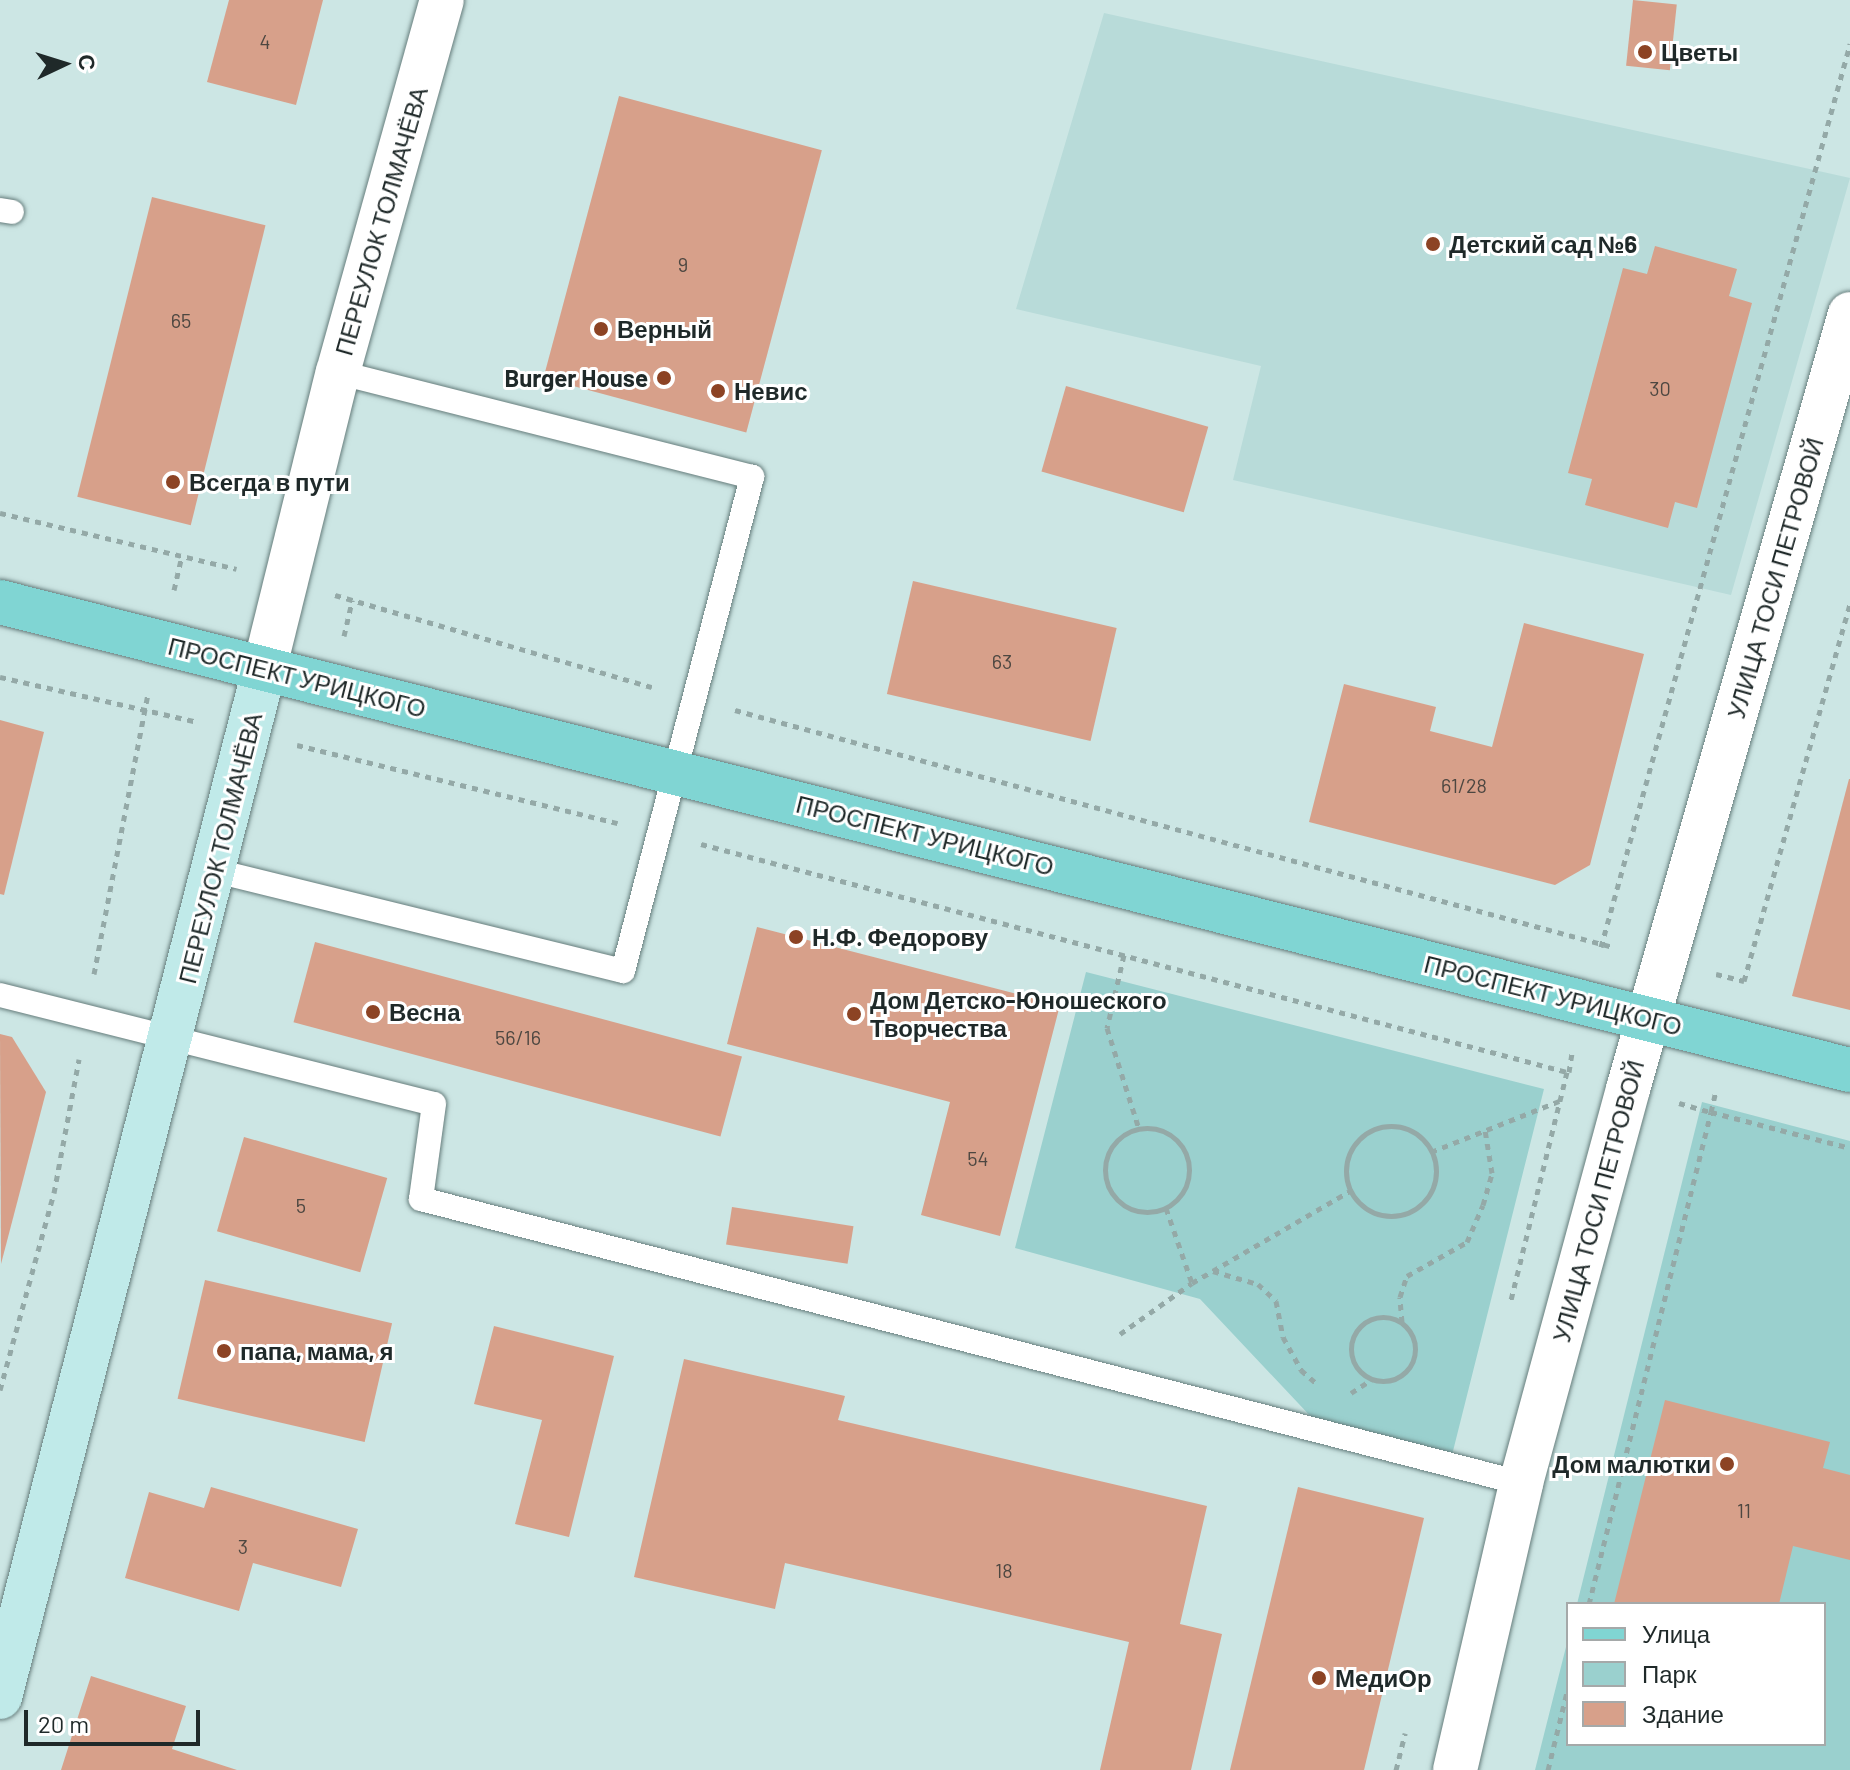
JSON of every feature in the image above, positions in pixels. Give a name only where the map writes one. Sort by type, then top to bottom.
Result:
[{"type":"main road","name":"ПРОСПЕКТ УРИЦКОГО","points":[[0,602],[674,770],[1850,1070]]},
{"type":"main road","name":"ПЕРЕУЛОК ТОЛМАЧЁВА","points":[[0,1697],[10,1621],[172,1038],[264,670]]},
{"type":"street","name":"ПЕРЕУЛОК ТОЛМАЧЁВА","points":[[264,670],[338,372],[442,0]]},
{"type":"street","name":"УЛИЦА ТОСИ ПЕТРОВОЙ","points":[[1455,1770],[1521,1483],[1665,960],[1850,314]]},
{"type":"lane","points":[[216,871],[623,971],[752,477],[338,372]]},
{"type":"lane","points":[[0,995],[434,1104],[421,1199],[1521,1483]]},
{"type":"path","points":[[0,513],[287,581],[692,698],[1744,981],[1850,605]]},
{"type":"path","points":[[0,677],[249,733],[657,833],[1567,1072]]},
{"type":"path","points":[[1124,955],[1107,1028],[1139,1129]]},
{"type":"path","points":[[1431,1152],[1560,1101]]},
{"type":"path","points":[[1589,1602],[1711,1112],[1850,1148]]},
{"type":"path","points":[[1396,1126],[1415,1133],[1431,1152],[1436,1166],[1434,1186],[1424,1203],[1404,1215],[1382,1216],[1361,1206],[1350,1191],[1345,1164],[1351,1148],[1371,1131],[1396,1126]]},
{"type":"path","points":[[1139,1129],[1169,1134],[1183,1147],[1190,1166],[1187,1186],[1166,1208],[1138,1212],[1120,1203],[1108,1186],[1105,1167],[1111,1148],[1139,1129]]},
{"type":"path","points":[[1402,1322],[1385,1316],[1370,1319],[1356,1331],[1350,1349],[1356,1367],[1371,1380],[1386,1382],[1403,1376],[1413,1363],[1416,1345],[1402,1322],[1400,1297],[1407,1276],[1467,1242],[1483,1205],[1492,1173],[1485,1130]]},
{"type":"path","points":[[1166,1300],[1350,1191]]},
{"type":"path","points":[[1166,1208],[1192,1283]]},
{"type":"path","points":[[1212,1271],[1258,1284],[1276,1301],[1295,1359],[1322,1388]]},
{"type":"path","points":[[1336,1391],[1350,1394],[1371,1380]]},
{"type":"path","points":[[1548,1770],[1566,1696]]},
{"type":"shaded area","name":"Детский сад №6","points":[[1104,13],[1850,178],[1731,595],[1233,480],[1261,366],[1016,309]]},
{"type":"green space","points":[[1086,972],[1544,1089],[1452,1455],[1314,1420],[1200,1299],[1015,1248]]},
{"type":"green space","points":[[1702,1102],[1850,1141],[1850,1770],[1535,1770],[1566,1647],[1566,1746],[1826,1746],[1826,1602],[1577,1602]]},
{"type":"building","points":[[229,0],[323,0],[296,105],[207,82]]},
{"type":"building","points":[[1633,0],[1677,5],[1670,70],[1626,66]]},
{"type":"building","points":[[619,96],[822,150],[746,432],[543,378]]},
{"type":"building","points":[[152,197],[266,225],[191,525],[77,497]]},
{"type":"building","points":[[1655,246],[1737,269],[1729,296],[1752,303],[1697,508],[1675,502],[1668,528],[1585,505],[1592,479],[1568,473],[1623,268],[1647,274]]},
{"type":"building","points":[[1066,386],[1208,427],[1184,512],[1041,472]]},
{"type":"building","points":[[913,581],[1117,628],[1091,741],[887,694]]},
{"type":"building","points":[[1524,623],[1644,654],[1590,865],[1555,885],[1309,822],[1344,684],[1436,707],[1430,731],[1492,747]]},
{"type":"building","points":[[0,720],[44,732],[4,895],[0,894]]},
{"type":"building","points":[[1850,779],[1850,1010],[1792,996]]},
{"type":"building","points":[[757,927],[1060,1005],[1000,1236],[921,1215],[950,1102],[727,1044]]},
{"type":"building","points":[[315,942],[742,1056],[720,1137],[294,1022]]},
{"type":"building","points":[[0,1034],[12,1037],[46,1092],[1,1264]]},
{"type":"building","points":[[244,1137],[387,1178],[360,1272],[217,1231]]},
{"type":"building","points":[[732,1207],[853,1226],[848,1264],[726,1245]]},
{"type":"building","points":[[205,1280],[392,1323],[365,1442],[178,1399]]},
{"type":"building","points":[[494,1326],[614,1356],[569,1537],[515,1524],[542,1420],[474,1404]]},
{"type":"building","points":[[684,1359],[845,1396],[838,1420],[1207,1506],[1180,1624],[1222,1634],[1191,1770],[1100,1770],[1129,1642],[785,1563],[775,1609],[634,1577]]},
{"type":"building","points":[[1665,1400],[1830,1442],[1823,1468],[1850,1475],[1850,1560],[1793,1546],[1779,1602],[1614,1602]]},
{"type":"building","points":[[211,1487],[358,1529],[341,1587],[253,1563],[239,1611],[125,1578],[149,1492],[204,1508]]},
{"type":"building","name":"МедиОр","points":[[1298,1487],[1424,1518],[1364,1770],[1230,1770]]},
{"type":"building","points":[[91,1676],[186,1706],[172,1749],[237,1770],[61,1770]]},
{"type":"place","name":"Цветы","points":[[1645,52]]},
{"type":"place","name":"Детский сад №6","points":[[1433,244]]},
{"type":"place","name":"Верный","points":[[601,329]]},
{"type":"place","name":"Burger House","points":[[664,378]]},
{"type":"place","name":"Невис","points":[[718,391]]},
{"type":"place","name":"Всегда в пути","points":[[173,482]]},
{"type":"place","name":"Н.Ф. Федорову","points":[[796,937]]},
{"type":"place","name":"Весна","points":[[373,1012]]},
{"type":"place","name":"Дом Детско-Юношеского Творчества","points":[[854,1014]]},
{"type":"place","name":"папа, мама, я","points":[[224,1351]]},
{"type":"place","name":"Дом малютки","points":[[1727,1464]]},
{"type":"place","name":"МедиОр","points":[[1319,1678]]}]
